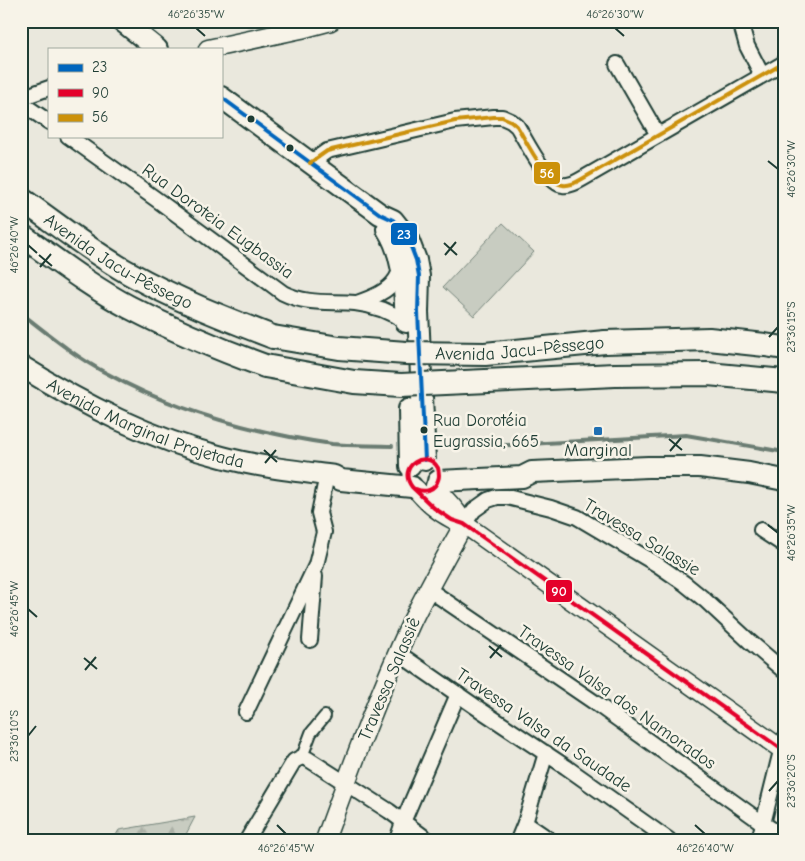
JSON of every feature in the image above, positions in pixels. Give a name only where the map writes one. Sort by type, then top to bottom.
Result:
[{"type":"highway","name":"Avenida Jacu-Pêssego","points":[[21,199],[99,254],[159,289],[202,309],[273,337],[339,348],[406,353],[485,354],[605,342],[709,339],[784,348]]},
{"type":"highway","name":"Avenida Jacu-Pêssego","points":[[21,235],[77,275],[127,306],[187,335],[265,366],[354,382],[401,385],[615,375],[708,374],[784,380]]},
{"type":"main road","points":[[122,21],[156,48]]},
{"type":"main road","points":[[222,98],[380,214],[394,220],[408,239],[416,260],[418,276],[423,476]]},
{"type":"main road","points":[[380,214],[394,238],[402,267],[406,322],[423,476]]},
{"type":"main road","name":"Avenida Marginal Projetada","points":[[21,366],[61,391],[109,416],[172,442],[221,457],[268,467],[331,475],[340,480],[523,468],[532,472],[648,467],[700,467],[749,473],[784,480]]},
{"type":"street","points":[[740,21],[747,46],[762,75]]},
{"type":"street","points":[[213,48],[326,22]]},
{"type":"street","points":[[310,163],[327,151],[456,121],[502,116],[517,126],[542,168],[555,182],[563,186],[582,179],[784,63]]},
{"type":"street","points":[[617,64],[658,135]]},
{"type":"street","points":[[21,98],[48,88]]},
{"type":"street","points":[[21,103],[48,121]]},
{"type":"street","name":"Rua Doroteia Eugbassia","points":[[71,138],[283,293],[303,301],[357,304],[388,312],[406,322]]},
{"type":"street","name":"Rua Doroteia Eugbassia","points":[[357,304],[375,297],[390,286],[396,280],[402,267]]},
{"type":"street","points":[[310,640],[316,565],[324,532],[319,513],[331,475]]},
{"type":"street","points":[[423,476],[434,508],[452,520],[464,524],[783,747],[759,840]]},
{"type":"street","name":"Travessa Salassie","points":[[464,524],[474,510],[488,500],[497,497],[506,497],[551,508],[577,517],[658,564],[684,583],[784,671]]},
{"type":"street","name":"Travessa Salassiê","points":[[325,840],[398,653],[428,589],[464,524]]},
{"type":"street","points":[[761,530],[784,545]]},
{"type":"street","points":[[246,712],[316,565]]},
{"type":"street","name":"Travessa Valsa dos Namorados","points":[[428,589],[594,702],[784,837]]},
{"type":"street","name":"Travessa Valsa da Saudade","points":[[398,653],[546,753],[669,840]]},
{"type":"street","points":[[397,840],[458,694]]},
{"type":"street","points":[[302,757],[311,733],[325,716]]},
{"type":"street","points":[[518,840],[546,753]]},
{"type":"street","points":[[247,840],[289,768],[294,761],[302,757],[308,758],[389,811],[428,840]]},
{"type":"street","points":[[525,823],[550,840]]},
{"type":"green space","points":[[503,223],[534,252],[474,316],[443,287]]},
{"type":"green space","points":[[195,817],[183,840],[113,840],[119,830]]},
{"type":"waterway","points":[[21,313],[63,346],[97,368],[134,387],[188,410],[274,434],[339,445],[392,446]]},
{"type":"waterway","points":[[491,446],[686,435],[784,452]]},
{"type":"transit line","name":"56","points":[[310,163],[327,151],[455,121],[502,117],[517,126],[537,160],[550,177],[563,185],[573,184],[784,63]]},
{"type":"transit line","name":"23","points":[[222,98],[380,214],[393,220],[408,239],[416,260],[419,276],[418,312],[425,460]]},
{"type":"transit line","name":"90","points":[[416,489],[429,490],[437,483],[439,472],[433,462],[427,460],[415,462],[410,466],[408,479],[412,487],[434,508],[452,520],[464,524],[784,751]]},
{"type":"place","name":"Rua Dorotéia Eugrassia, 665","points":[[424,430]]},
{"type":"place","name":"Marginal","points":[[598,431]]}]
